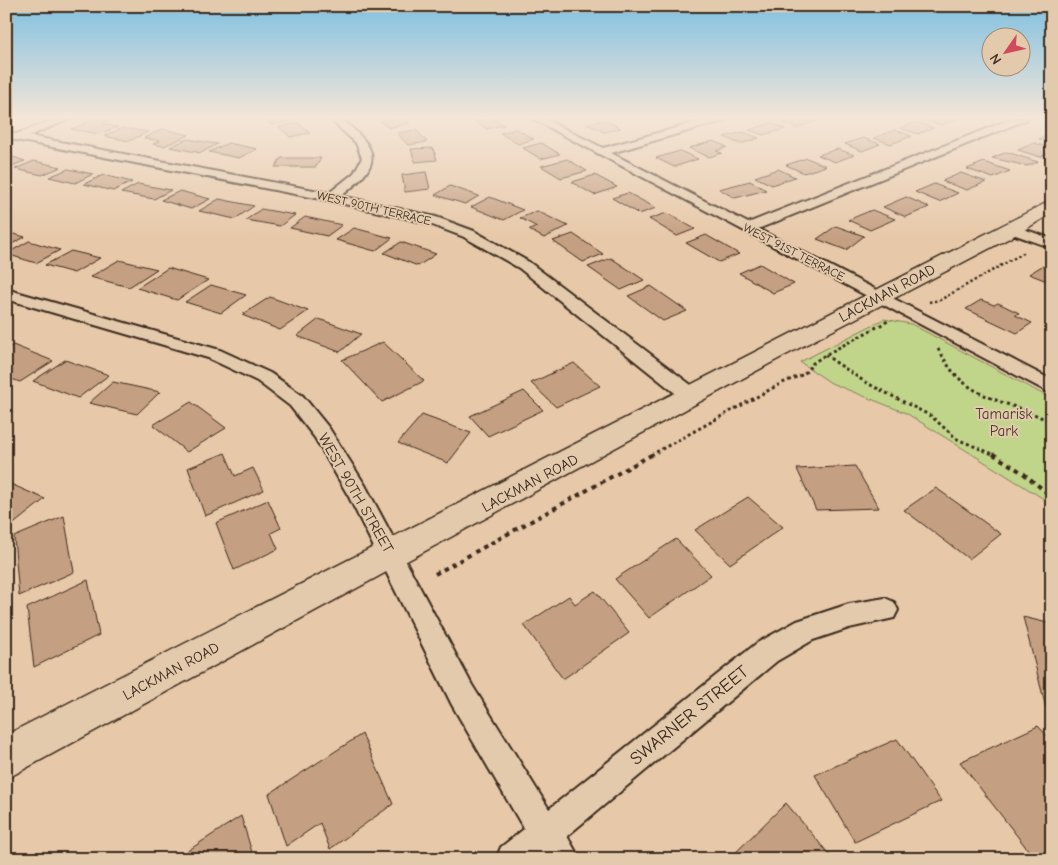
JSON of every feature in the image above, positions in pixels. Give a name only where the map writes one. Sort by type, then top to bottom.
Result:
[{"type":"main road","name":"LACKMAN ROAD","points":[[6,758],[692,396],[884,309],[1052,206]]},
{"type":"street","name":"WEST 90TH TERRACE","points":[[121,158],[331,197],[431,220],[469,234],[496,247],[524,265],[692,396]]},
{"type":"street","points":[[331,197],[354,180],[364,168],[367,158]]},
{"type":"street","name":"WEST 91ST TERRACE","points":[[614,158],[748,228],[884,309],[1052,388]]},
{"type":"street","points":[[748,228],[921,158]]},
{"type":"street","points":[[1012,229],[1048,243]]},
{"type":"street","name":"WEST 90TH STREET","points":[[6,294],[214,354],[241,364],[276,384],[305,410],[321,430],[392,555],[453,680],[495,755],[563,859]]},
{"type":"street","name":"SWARNER STREET","points":[[513,859],[767,652],[806,630],[849,616],[885,610]]},
{"type":"path","points":[[924,304],[940,300],[1048,243]]},
{"type":"path","points":[[435,574],[780,384],[804,374],[813,363],[825,356],[884,309],[895,324]]},
{"type":"path","points":[[935,344],[952,372],[964,383],[1037,412],[1052,423]]},
{"type":"path","points":[[825,356],[865,382],[931,416],[956,439],[991,453],[1023,473],[1052,496]]},
{"type":"green space","name":"Tamarisk Park","points":[[884,319],[911,324],[1052,399],[1052,504],[906,413],[831,383],[800,362]]},
{"type":"building","points":[[6,158],[17,158],[25,161],[6,168]]},
{"type":"building","points":[[281,158],[321,158],[316,167],[275,167]]},
{"type":"building","points":[[414,158],[436,158],[437,160],[415,162]]},
{"type":"building","points":[[657,158],[698,159],[674,167]]},
{"type":"building","points":[[808,158],[826,166],[804,173],[786,165]]},
{"type":"building","points":[[826,158],[845,158],[835,162]]},
{"type":"building","points":[[994,158],[1027,158],[1038,162],[1027,166]]},
{"type":"building","points":[[567,159],[587,171],[561,178],[541,166]]},
{"type":"building","points":[[34,161],[61,167],[42,175],[15,169]]},
{"type":"building","points":[[984,162],[1010,171],[993,178],[967,169]]},
{"type":"building","points":[[68,169],[93,174],[75,183],[49,177]]},
{"type":"building","points":[[778,169],[795,177],[772,185],[755,177]]},
{"type":"building","points":[[426,172],[430,189],[405,192],[402,175]]},
{"type":"building","points":[[961,173],[986,182],[967,190],[942,181]]},
{"type":"building","points":[[103,175],[132,182],[113,191],[84,184]]},
{"type":"building","points":[[595,175],[617,187],[594,195],[572,182]]},
{"type":"building","points":[[750,181],[766,190],[735,198],[719,189]]},
{"type":"building","points":[[138,184],[171,190],[154,199],[121,193]]},
{"type":"building","points":[[934,184],[958,193],[939,202],[915,192]]},
{"type":"building","points":[[450,186],[479,196],[465,204],[435,195]]},
{"type":"building","points":[[180,191],[210,199],[191,209],[161,200]]},
{"type":"building","points":[[628,193],[656,208],[639,214],[612,198]]},
{"type":"building","points":[[490,197],[523,210],[504,220],[471,207]]},
{"type":"building","points":[[906,197],[929,207],[906,217],[883,207]]},
{"type":"building","points":[[219,199],[254,206],[235,219],[199,211]]},
{"type":"building","points":[[261,209],[295,215],[280,226],[246,220]]},
{"type":"building","points":[[872,210],[895,219],[870,230],[848,220]]},
{"type":"building","points":[[537,211],[568,226],[544,238],[529,230],[537,227],[520,218]]},
{"type":"building","points":[[667,213],[695,229],[677,236],[649,219]]},
{"type":"building","points":[[305,217],[342,225],[327,236],[290,228]]},
{"type":"building","points":[[836,226],[864,236],[846,250],[817,239]]},
{"type":"building","points":[[354,228],[392,238],[375,251],[336,240]]},
{"type":"building","points":[[6,232],[25,237],[6,247]]},
{"type":"building","points":[[573,234],[603,254],[583,262],[553,241]]},
{"type":"building","points":[[706,235],[739,254],[719,262],[686,243]]},
{"type":"building","points":[[29,241],[60,250],[36,263],[6,254]]},
{"type":"building","points":[[401,242],[436,254],[418,266],[384,253]]},
{"type":"building","points":[[71,251],[100,258],[74,273],[45,265]]},
{"type":"building","points":[[611,258],[644,280],[621,290],[588,267]]},
{"type":"building","points":[[119,260],[157,269],[129,287],[90,277]]},
{"type":"building","points":[[760,264],[794,284],[773,293],[739,273]]},
{"type":"building","points":[[1042,266],[1052,270],[1052,283],[1029,274]]},
{"type":"building","points":[[168,268],[208,280],[177,300],[137,288]]},
{"type":"building","points":[[211,285],[246,295],[221,313],[185,302]]},
{"type":"building","points":[[651,286],[687,311],[663,321],[628,296]]},
{"type":"building","points":[[270,297],[308,311],[280,330],[242,315]]},
{"type":"building","points":[[981,300],[994,305],[998,303],[1019,313],[1015,315],[1032,323],[1017,333],[966,309]]},
{"type":"building","points":[[319,319],[361,334],[340,352],[297,336]]},
{"type":"building","points":[[383,342],[424,381],[382,402],[342,360]]},
{"type":"building","points":[[13,345],[53,361],[20,382],[6,377],[6,349]]},
{"type":"building","points":[[65,360],[109,375],[78,398],[33,381]]},
{"type":"building","points":[[574,363],[600,386],[556,407],[531,383]]},
{"type":"building","points":[[113,382],[160,392],[137,414],[89,403]]},
{"type":"building","points":[[524,391],[543,410],[488,436],[470,416]]},
{"type":"building","points":[[191,402],[226,428],[187,452],[153,425]]},
{"type":"building","points":[[422,415],[471,433],[448,463],[398,443]]},
{"type":"building","points":[[225,453],[235,476],[253,468],[264,490],[205,516],[188,468]]},
{"type":"building","points":[[855,466],[879,508],[816,510],[797,469]]},
{"type":"building","points":[[6,482],[45,499],[6,530]]},
{"type":"building","points":[[936,488],[1001,534],[969,559],[904,510]]},
{"type":"building","points":[[748,497],[783,527],[730,564],[695,530]]},
{"type":"building","points":[[268,500],[281,528],[271,533],[278,549],[234,570],[216,523]]},
{"type":"building","points":[[64,516],[74,572],[19,596],[14,537]]},
{"type":"building","points":[[676,539],[711,575],[649,618],[615,579]]},
{"type":"building","points":[[88,580],[99,635],[34,667],[27,608]]},
{"type":"building","points":[[595,591],[629,633],[563,679],[524,625],[569,596],[575,604]]},
{"type":"building","points":[[1023,617],[1052,624],[1052,710],[1046,708]]},
{"type":"building","points":[[1038,726],[1052,741],[1052,855],[1045,859],[1035,859],[960,762]]},
{"type":"building","points":[[362,734],[393,804],[330,849],[320,823],[286,846],[269,794]]},
{"type":"building","points":[[897,739],[941,801],[855,842],[815,775]]},
{"type":"building","points":[[786,803],[833,859],[729,859]]},
{"type":"building","points":[[241,816],[254,859],[175,859]]}]
